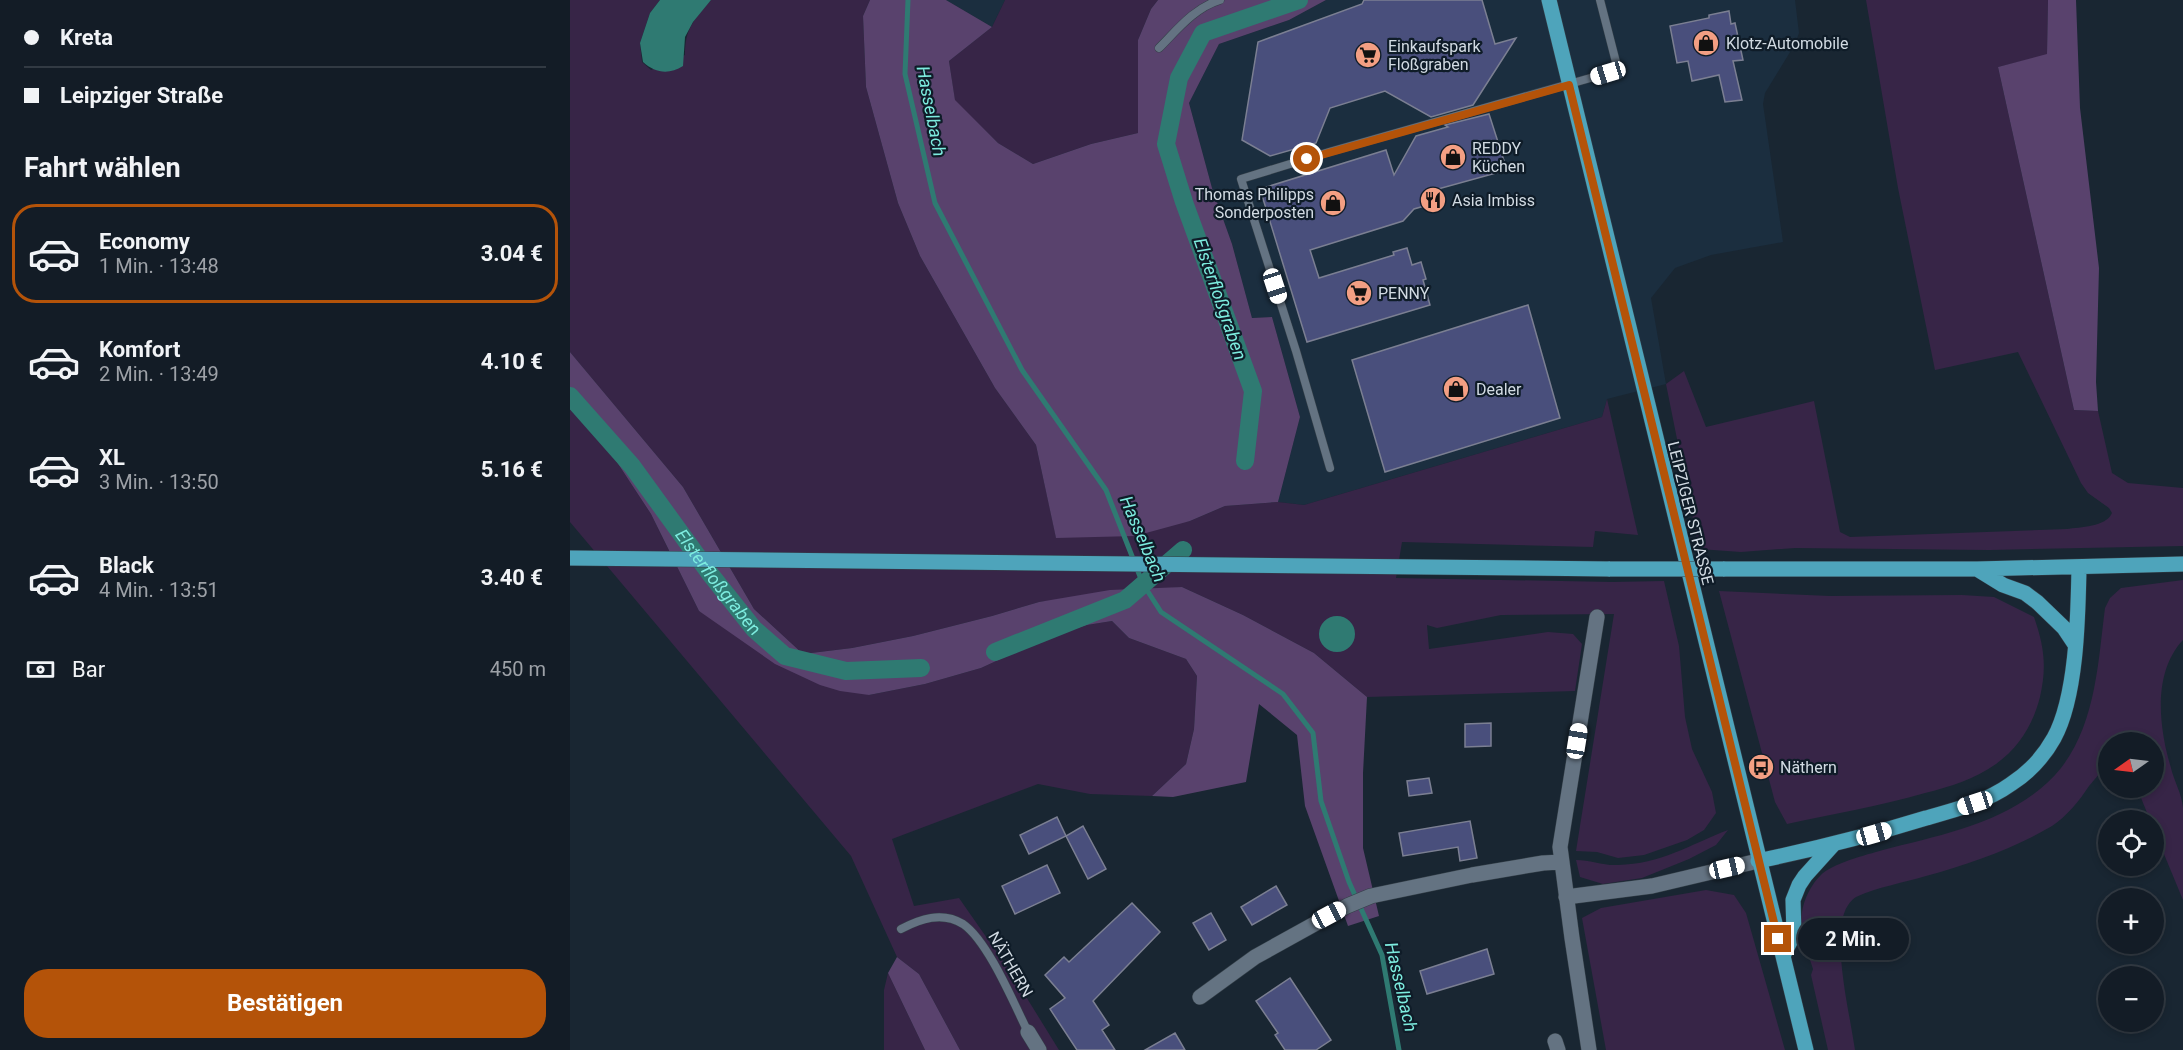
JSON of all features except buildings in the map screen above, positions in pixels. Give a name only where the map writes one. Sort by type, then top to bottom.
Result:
[{"type":"main road","name":"LEIPZIGER STRASSE","points":[[1548,0],[1806,1050]]},
{"type":"main road","points":[[570,558],[1610,569],[1977,569],[2183,564]]},
{"type":"main road","points":[[1758,861],[1833,845],[1975,803],[2021,777],[2048,748],[2061,723],[2071,684],[2079,568]]},
{"type":"main road","points":[[1977,569],[2003,585],[2025,593],[2037,602],[2064,628],[2074,643]]},
{"type":"main road","points":[[1783,956],[1794,934],[1793,900],[1799,885],[1804,876],[1833,845]]},
{"type":"street","points":[[1589,1050],[1561,862],[1562,835],[1598,617]]},
{"type":"street","points":[[1566,897],[1652,886],[1758,861]]},
{"type":"street","points":[[1200,997],[1255,957],[1347,906],[1371,896],[1492,872],[1561,862]]},
{"type":"street","name":"NÄTHERN","points":[[1028,1032],[1039,1050]]},
{"type":"lane","points":[[1159,48],[1185,21],[1208,4],[1220,0]]},
{"type":"lane","points":[[1330,468],[1296,351],[1241,179],[1608,73],[1617,66],[1600,0]]},
{"type":"lane","name":"NÄTHERN","points":[[901,929],[916,921],[933,917],[963,924],[986,951],[1028,1032]]},
{"type":"shaded area","points":[[570,0],[660,0],[650,13],[640,43],[642,62],[651,70],[685,55],[689,31],[711,0],[870,0],[863,16],[866,87],[898,203],[920,256],[995,388],[1036,445],[1056,537],[1190,521],[1225,506],[1278,502],[1304,505],[1602,417],[1607,399],[1638,535],[1595,531],[1593,547],[1402,542],[1396,578],[1664,581],[1679,646],[1685,717],[1692,749],[1712,792],[1716,813],[1704,830],[1687,840],[1644,855],[1618,858],[1597,852],[1576,851],[1614,614],[1501,615],[1437,628],[1427,625],[1429,649],[1548,632],[1573,634],[1582,644],[1575,691],[1367,697],[1314,653],[1243,615],[1182,587],[1039,602],[913,636],[852,648],[803,654],[754,609],[683,487],[570,352]]},
{"type":"shaded area","points":[[660,0],[711,0],[693,22],[685,37],[683,66],[667,72],[652,69],[643,62],[640,43],[650,13]]},
{"type":"shaded area","points":[[870,0],[946,0],[992,27],[949,61],[955,100],[998,143],[1033,164],[1091,144],[1138,133],[1138,40],[1151,9],[1158,0],[1326,0],[1289,20],[1219,44],[1189,103],[1212,188],[1232,244],[1252,318],[1272,317],[1300,417],[1278,502],[1225,506],[1190,521],[1135,536],[1056,538],[1036,445],[995,388],[920,256],[898,203],[866,87],[863,16]]},
{"type":"shaded area","points":[[946,0],[1005,0],[992,27]]},
{"type":"shaded area","points":[[1005,0],[1158,0],[1151,9],[1138,40],[1138,133],[1091,144],[1033,164],[998,143],[955,101],[949,61],[992,27]]},
{"type":"shaded area","points":[[1326,0],[1795,0],[1799,33],[1795,44],[1765,93],[1763,104],[1783,242],[1711,255],[1675,268],[1651,298],[1666,384],[1607,399],[1602,417],[1304,505],[1278,502],[1300,417],[1272,317],[1252,318],[1232,244],[1212,188],[1189,103],[1219,44],[1289,20]]},
{"type":"shaded area","points":[[1866,0],[2048,0],[2047,55],[1998,67],[2074,410],[2098,411],[2112,473],[2128,483],[2183,488],[2183,546],[1989,550],[1795,548],[1741,552],[1699,549],[1666,384],[1684,371],[1706,427],[1814,401],[1840,532],[1850,537],[2067,529],[2099,524],[2109,518],[2112,513],[2109,508],[2088,493],[2081,483],[2018,352],[1935,370],[1898,188]]},
{"type":"shaded area","points":[[2048,0],[2076,0],[2080,108],[2099,268],[2096,382],[2098,411],[2074,410],[1998,67],[2047,54]]},
{"type":"shaded area","points":[[570,352],[683,487],[754,609],[803,654],[852,648],[913,636],[1039,602],[1110,590],[1182,587],[1243,615],[1314,653],[1367,697],[1363,773],[1363,848],[1379,916],[1348,926],[1305,806],[1297,735],[1259,704],[1246,782],[1173,797],[1152,796],[1186,764],[1194,729],[1197,676],[1186,659],[1129,638],[1112,621],[1087,625],[1046,638],[981,668],[925,684],[869,695],[840,691],[820,685],[775,664],[699,611],[651,514],[607,447],[570,409]]},
{"type":"shaded area","points":[[570,409],[607,447],[651,514],[699,611],[869,695],[925,684],[981,668],[1046,638],[1087,625],[1112,621],[1129,638],[1186,659],[1197,676],[1194,729],[1186,764],[1152,796],[1090,794],[1038,784],[892,839],[914,906],[959,898],[1012,974],[1059,1050],[960,1050],[919,974],[897,957],[851,856],[570,522]]},
{"type":"shaded area","points":[[2183,580],[2183,640],[2173,653],[2162,684],[2163,732],[2098,732],[2098,775],[2072,808],[2052,826],[1990,855],[1873,890],[1851,901],[1841,924],[1840,941],[1843,979],[1855,1050],[1828,1050],[1811,975],[1813,969],[1801,926],[1804,902],[1808,892],[1825,871],[1833,867],[1883,850],[1979,823],[2024,801],[2044,786],[2061,768],[2082,732],[2094,691],[2105,608],[2110,598],[2121,588]]},
{"type":"shaded area","points":[[1719,591],[1830,596],[1962,595],[1994,597],[2034,617],[2040,637],[2044,666],[2040,697],[2034,716],[2012,750],[1996,764],[1971,778],[1908,798],[1787,824],[1775,802]]},
{"type":"shaded area","points":[[1337,616],[1350,621],[1355,634],[1350,647],[1337,652],[1324,647],[1319,634],[1324,621]]},
{"type":"shaded area","points":[[2164,740],[2183,808],[2183,900],[2164,854],[2164,810],[2146,810],[2141,798],[2164,798]]},
{"type":"shaded area","points":[[1728,830],[1716,845],[1642,878],[1603,884],[1580,877],[1576,860],[1613,865],[1633,864],[1674,853]]},
{"type":"shaded area","points":[[1706,890],[1734,895],[1746,913],[1785,1050],[1606,1050],[1582,918],[1601,908]]},
{"type":"shaded area","points":[[897,957],[919,974],[960,1050],[925,1050],[888,973]]},
{"type":"shaded area","points":[[888,973],[925,1050],[884,1050],[884,990]]},
{"type":"waterway","name":"Hasselbach","points":[[908,0],[905,74],[935,203],[1022,370],[1106,490],[1143,584],[1161,612],[1283,694],[1313,733],[1321,801],[1349,882],[1382,955],[1399,1050]]},
{"type":"waterway","name":"Elsterfloßgraben","points":[[1245,461],[1253,391],[1184,202],[1166,144],[1179,78],[1203,33],[1299,0]]},
{"type":"waterway","name":"Elsterfloßgraben","points":[[570,396],[632,466],[711,575],[754,629],[785,656],[846,671],[921,668]]},
{"type":"waterway","name":"Elsterfloßgraben","points":[[995,652],[1125,600],[1183,550]]},
{"type":"place","name":"Klotz-Automobile","points":[[1706,43]]},
{"type":"place","name":"Einkaufspark Floßgraben","points":[[1368,55]]},
{"type":"place","name":"REDDY Küchen","points":[[1453,157]]},
{"type":"place","name":"Asia Imbiss","points":[[1433,200]]},
{"type":"place","name":"Thomas Philipps Sonderposten","points":[[1333,203]]},
{"type":"place","name":"PENNY","points":[[1359,293]]},
{"type":"place","name":"Dealer","points":[[1456,389]]},
{"type":"place","name":"Näthern","points":[[1761,767]]},
{"type":"route","points":[[1307,159],[1569,85],[1778,939]]}]
